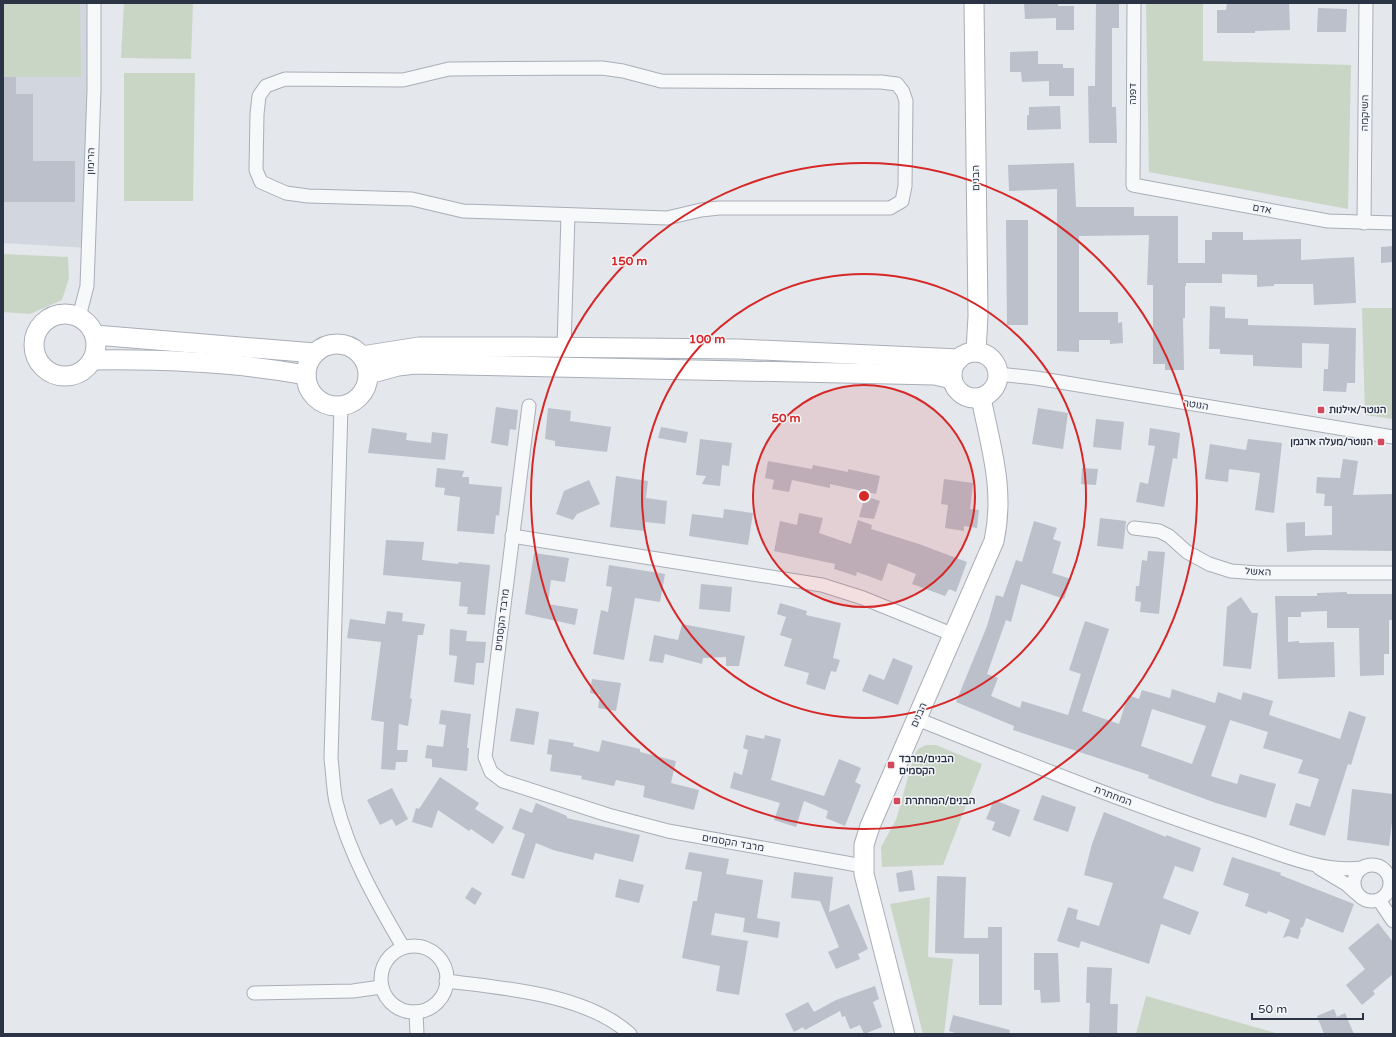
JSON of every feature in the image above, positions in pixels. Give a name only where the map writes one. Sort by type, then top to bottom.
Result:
[{"type":"street","name":"הרימון","points":[[79,317],[87,286],[94,90],[94,3]]},
{"type":"street","name":"הבנים","points":[[974,3],[978,316],[976,352]]},
{"type":"street","name":"דפנה","points":[[1133,185],[1134,3]]},
{"type":"street","name":"השיקמה","points":[[1364,223],[1366,3]]},
{"type":"street","points":[[602,68],[623,71],[661,81],[881,82],[897,84],[903,92],[906,101],[905,186],[902,202],[890,208],[719,208],[701,210],[667,218],[568,216],[463,211],[412,199],[286,194],[261,182],[256,170],[257,114],[259,96],[266,86],[285,79],[403,80],[449,69],[602,68]]},
{"type":"street","name":"אדם","points":[[1133,185],[1328,221],[1393,223]]},
{"type":"street","points":[[564,347],[568,216]]},
{"type":"street","points":[[65,314],[79,317],[90,326],[95,335],[97,348],[93,360],[80,373],[64,377],[53,375],[41,366],[37,360],[34,350],[34,339],[38,328],[45,320],[54,315],[65,314]]},
{"type":"street","points":[[95,335],[315,353]]},
{"type":"street","points":[[339,343],[350,346],[362,356],[366,361],[369,374],[368,383],[364,393],[358,399],[348,405],[326,405],[319,401],[311,393],[306,374],[310,359],[315,353],[329,344],[339,343]]},
{"type":"street","points":[[362,356],[400,349],[444,346],[738,349],[959,359]]},
{"type":"street","points":[[976,352],[988,355],[994,362],[998,374],[995,388],[990,394],[974,399],[966,397],[959,392],[952,379],[953,369],[959,359],[967,353],[976,352]]},
{"type":"street","points":[[93,360],[155,360],[272,368],[306,374]]},
{"type":"street","points":[[369,374],[398,366],[415,364],[935,375],[952,379]]},
{"type":"street","name":"הנוטר","points":[[998,374],[1036,378],[1393,437]]},
{"type":"street","name":"הבנים","points":[[905,1034],[866,886],[863,866],[864,845],[870,826],[988,557],[998,523],[998,481],[981,398]]},
{"type":"street","points":[[341,406],[331,759],[336,800],[347,837],[365,877],[403,947]]},
{"type":"street","name":"מרבד הקסמים","points":[[529,406],[485,757],[487,765],[497,777],[503,781],[608,815],[668,831],[863,866]]},
{"type":"street","name":"האשל","points":[[1134,528],[1159,531],[1169,536],[1187,552],[1209,564],[1231,571],[1258,573],[1393,573]]},
{"type":"street","points":[[512,536],[822,585],[863,598],[954,635]]},
{"type":"street","name":"המחתרת","points":[[917,719],[1113,797],[1204,829],[1312,864],[1341,869],[1362,868]]},
{"type":"street","name":"המחתרת","points":[[1312,864],[1346,884],[1356,893]]},
{"type":"street","points":[[1367,865],[1376,866],[1386,871],[1391,876],[1386,895],[1379,900],[1371,902],[1365,900],[1356,893],[1353,885],[1356,873],[1367,865]]},
{"type":"street","points":[[1379,900],[1393,921]]},
{"type":"street","points":[[412,945],[424,946],[434,952],[442,961],[447,974],[446,981],[446,989],[439,1001],[424,1011],[416,1012],[405,1011],[394,1006],[386,998],[381,987],[380,977],[383,965],[388,957],[403,947],[412,945]]},
{"type":"street","points":[[446,981],[493,986],[557,999],[592,1011],[621,1026],[630,1034]]},
{"type":"street","points":[[254,993],[353,991],[381,987]]},
{"type":"street","points":[[416,1012],[416,1034]]},
{"type":"shaded area","points":[[3,3],[100,3],[89,248],[3,243]]},
{"type":"green space","points":[[3,3],[80,3],[81,77],[3,77]]},
{"type":"green space","points":[[124,3],[193,3],[191,59],[121,58]]},
{"type":"green space","points":[[1146,3],[1203,3],[1203,61],[1351,65],[1348,209],[1149,172]]},
{"type":"green space","points":[[124,73],[195,73],[193,201],[124,201]]},
{"type":"green space","points":[[3,254],[68,257],[69,278],[62,300],[30,314],[3,312]]},
{"type":"green space","points":[[1362,308],[1393,308],[1393,419],[1365,415]]},
{"type":"green space","points":[[926,745],[936,745],[982,764],[943,865],[882,867],[881,847],[896,820],[914,756],[918,749]]},
{"type":"green space","points":[[930,897],[928,957],[953,959],[944,1034],[923,1034],[890,904]]},
{"type":"green space","points":[[1146,996],[1279,1034],[1136,1034]]},
{"type":"building","points":[[1024,3],[1058,3],[1058,6],[1074,6],[1074,30],[1056,30],[1056,18],[1025,19]]},
{"type":"building","points":[[1096,3],[1119,3],[1119,28],[1112,28],[1112,107],[1116,107],[1117,143],[1089,143],[1088,86],[1095,86]]},
{"type":"building","points":[[1227,3],[1289,3],[1290,30],[1255,31],[1255,33],[1217,33],[1217,10],[1226,10]]},
{"type":"building","points":[[1318,8],[1347,9],[1346,32],[1317,32]]},
{"type":"building","points":[[1038,51],[1038,64],[1063,64],[1063,68],[1074,68],[1074,96],[1049,96],[1049,81],[1022,82],[1021,72],[1010,72],[1010,52]]},
{"type":"building","points":[[3,77],[16,77],[16,94],[33,94],[33,161],[75,161],[75,202],[3,202]]},
{"type":"building","points":[[1060,106],[1061,129],[1027,130],[1027,115],[1029,115],[1029,107]]},
{"type":"building","points":[[1074,163],[1076,207],[1134,207],[1134,216],[1178,216],[1178,263],[1205,263],[1205,240],[1212,240],[1212,232],[1243,232],[1243,240],[1301,239],[1301,260],[1354,257],[1356,303],[1314,305],[1313,284],[1274,284],[1274,286],[1257,287],[1257,275],[1222,274],[1222,283],[1186,283],[1185,318],[1183,318],[1184,370],[1165,370],[1165,364],[1153,364],[1153,285],[1147,285],[1149,235],[1079,236],[1079,312],[1118,312],[1118,323],[1122,322],[1123,343],[1110,344],[1110,340],[1079,340],[1079,352],[1057,351],[1057,189],[1009,191],[1008,165]]},
{"type":"building","points":[[1006,220],[1028,220],[1028,325],[1007,325]]},
{"type":"building","points":[[1393,246],[1393,262],[1381,263],[1381,247]]},
{"type":"building","points":[[1210,306],[1225,307],[1225,318],[1248,319],[1248,325],[1356,328],[1355,383],[1347,383],[1346,392],[1323,391],[1324,369],[1328,369],[1329,344],[1302,343],[1302,368],[1253,366],[1253,355],[1220,354],[1220,349],[1209,349]]},
{"type":"building","points":[[496,407],[518,410],[516,430],[510,429],[508,446],[491,443]]},
{"type":"building","points":[[548,408],[571,411],[570,421],[611,427],[607,452],[555,446],[555,441],[545,439]]},
{"type":"building","points":[[1038,408],[1068,413],[1063,449],[1032,444]]},
{"type":"building","points":[[1096,419],[1124,422],[1121,450],[1093,447]]},
{"type":"building","points":[[661,427],[688,432],[686,443],[658,438]]},
{"type":"building","points":[[372,428],[407,433],[406,440],[431,443],[432,432],[448,434],[445,460],[368,453]]},
{"type":"building","points":[[1150,428],[1180,433],[1177,459],[1173,458],[1164,507],[1136,502],[1140,482],[1148,484],[1155,446],[1148,445]]},
{"type":"building","points":[[700,439],[732,443],[729,466],[722,465],[720,486],[702,484],[706,476],[696,475]]},
{"type":"building","points":[[1248,439],[1282,443],[1274,513],[1255,510],[1260,473],[1229,469],[1228,482],[1205,479],[1210,444],[1246,450]]},
{"type":"building","points":[[1343,459],[1358,461],[1353,495],[1393,494],[1393,551],[1315,550],[1287,552],[1286,523],[1305,522],[1305,536],[1332,535],[1332,506],[1324,506],[1325,494],[1316,493],[1317,477],[1340,478]]},
{"type":"building","points":[[768,461],[812,469],[813,465],[848,472],[848,469],[880,476],[876,494],[830,484],[830,488],[792,480],[789,492],[772,489],[774,480],[765,478]]},
{"type":"building","points":[[437,468],[464,471],[462,477],[469,477],[469,484],[502,487],[499,516],[496,515],[494,534],[457,531],[460,497],[444,495],[445,488],[435,487]]},
{"type":"building","points":[[1082,468],[1098,469],[1096,485],[1081,484]]},
{"type":"building","points":[[616,476],[648,481],[646,498],[667,501],[665,524],[645,522],[644,531],[610,527]]},
{"type":"building","points":[[944,479],[973,483],[970,509],[979,510],[977,528],[964,526],[964,531],[945,528],[948,505],[941,504]]},
{"type":"building","points":[[589,480],[600,504],[577,514],[573,520],[556,514],[564,491]]},
{"type":"building","points":[[865,496],[880,501],[874,519],[859,517]]},
{"type":"building","points":[[724,509],[753,513],[748,545],[689,536],[692,514],[723,518]]},
{"type":"building","points":[[799,513],[823,518],[819,533],[851,544],[858,520],[872,525],[871,529],[919,544],[967,562],[956,592],[949,589],[945,596],[912,584],[916,574],[888,563],[882,581],[857,572],[856,576],[834,569],[835,564],[774,551],[780,521],[797,525]]},
{"type":"building","points":[[1100,518],[1126,521],[1123,549],[1097,546]]},
{"type":"building","points":[[1034,521],[1057,528],[1053,539],[1061,542],[1052,573],[1071,579],[1064,599],[1021,584],[1011,622],[1006,620],[987,674],[998,678],[991,696],[1020,708],[1022,701],[1068,715],[1081,674],[1069,670],[1085,621],[1109,629],[1082,711],[1119,724],[1128,695],[1139,699],[1142,690],[1170,698],[1172,689],[1215,703],[1218,692],[1241,700],[1243,692],[1273,701],[1269,715],[1340,739],[1349,711],[1366,717],[1351,765],[1348,764],[1325,836],[1289,825],[1296,803],[1310,807],[1319,779],[1298,773],[1303,760],[1263,748],[1268,732],[1230,720],[1211,776],[1237,784],[1240,774],[1276,784],[1266,818],[1216,803],[1148,778],[1149,775],[1013,730],[1014,726],[956,702],[987,626],[996,595],[1003,597],[1016,560],[1022,562]],"holes":[[[1152,709],[1206,726],[1192,764],[1141,746]]]},
{"type":"building","points":[[386,540],[424,542],[422,560],[458,564],[459,562],[490,565],[485,615],[467,614],[468,607],[459,606],[461,582],[383,575]]},
{"type":"building","points":[[1148,551],[1165,552],[1159,614],[1140,612],[1141,602],[1135,601],[1136,586],[1139,586],[1142,560],[1147,561]]},
{"type":"building","points":[[534,553],[569,558],[565,582],[551,580],[548,604],[578,609],[575,625],[525,614]]},
{"type":"building","points":[[609,565],[665,574],[660,602],[635,598],[624,660],[593,654],[601,610],[608,612],[612,587],[606,586]]},
{"type":"building","points":[[701,584],[732,587],[730,612],[699,609]]},
{"type":"building","points":[[1347,592],[1347,594],[1393,594],[1393,620],[1389,620],[1389,654],[1384,654],[1384,675],[1360,676],[1359,628],[1327,628],[1327,611],[1301,612],[1301,617],[1288,617],[1288,642],[1334,642],[1335,677],[1278,679],[1275,596],[1317,596],[1317,593]]},
{"type":"building","points":[[1241,597],[1252,613],[1258,613],[1251,669],[1223,666],[1227,607]]},
{"type":"building","points":[[780,603],[807,611],[806,615],[841,623],[833,658],[840,660],[836,672],[831,671],[825,690],[806,684],[809,673],[784,666],[792,639],[780,635],[786,617],[777,614]]},
{"type":"building","points":[[387,611],[403,613],[402,621],[425,624],[423,635],[418,635],[408,726],[399,724],[397,750],[408,750],[407,762],[396,762],[395,770],[381,769],[384,722],[371,720],[381,642],[347,638],[350,619],[385,624]]},
{"type":"building","points":[[682,624],[745,636],[739,666],[726,666],[726,657],[703,658],[702,664],[665,654],[663,663],[649,661],[654,635],[678,640]]},
{"type":"building","points":[[450,629],[467,631],[466,641],[486,642],[484,663],[476,663],[474,685],[454,682],[457,656],[449,655]]},
{"type":"building","points":[[893,658],[913,666],[898,705],[862,691],[869,674],[884,680]]},
{"type":"building","points":[[592,679],[621,683],[616,711],[598,708],[600,695],[590,693]]},
{"type":"building","points":[[516,708],[539,712],[534,745],[510,741]]},
{"type":"building","points":[[441,710],[471,714],[467,748],[469,748],[467,771],[432,767],[432,759],[425,758],[427,745],[443,747],[446,725],[439,724]]},
{"type":"building","points":[[746,735],[764,739],[765,735],[781,739],[771,780],[824,796],[839,759],[861,768],[855,782],[861,785],[845,826],[826,818],[828,811],[804,801],[796,827],[774,820],[780,803],[730,788],[734,772],[742,775],[748,750],[743,748]]},
{"type":"building","points":[[549,739],[574,743],[573,746],[599,752],[602,740],[640,749],[640,752],[676,761],[671,783],[699,790],[694,810],[643,797],[645,786],[616,780],[614,786],[581,779],[582,776],[550,771],[552,755],[547,754]]},
{"type":"building","points":[[440,777],[479,803],[475,809],[504,827],[493,844],[471,829],[469,831],[438,810],[432,828],[412,822],[416,808],[419,809]]},
{"type":"building","points":[[392,788],[408,819],[396,826],[392,819],[380,825],[367,800]]},
{"type":"building","points":[[1352,789],[1393,794],[1393,814],[1389,846],[1347,840]]},
{"type":"building","points":[[1042,795],[1076,807],[1068,832],[1033,820]]},
{"type":"building","points":[[994,800],[1020,810],[1010,837],[992,830],[995,822],[986,819]]},
{"type":"building","points":[[536,803],[567,816],[567,818],[640,835],[633,862],[595,853],[593,860],[553,850],[536,843],[524,879],[511,875],[525,834],[512,829],[520,808],[532,813]]},
{"type":"building","points":[[1104,812],[1166,837],[1166,835],[1201,848],[1193,872],[1175,866],[1163,898],[1199,912],[1190,935],[1161,924],[1149,964],[1081,941],[1079,948],[1057,941],[1068,907],[1078,910],[1076,919],[1099,926],[1113,883],[1084,875],[1092,844]]},
{"type":"building","points":[[689,852],[729,859],[726,874],[763,880],[757,918],[780,922],[778,938],[743,932],[745,918],[715,913],[711,935],[748,941],[739,995],[716,991],[720,966],[682,958],[693,901],[697,901],[702,872],[685,869]]},
{"type":"building","points":[[1232,857],[1281,873],[1280,875],[1354,904],[1343,933],[1306,918],[1303,927],[1300,928],[1301,931],[1298,939],[1288,936],[1283,938],[1290,920],[1268,911],[1267,914],[1245,906],[1249,894],[1223,885]]},
{"type":"building","points":[[912,870],[915,890],[899,892],[896,873]]},
{"type":"building","points":[[794,872],[833,877],[829,912],[849,904],[868,949],[858,954],[860,959],[836,969],[828,952],[839,947],[820,901],[791,898]]},
{"type":"building","points":[[937,876],[966,877],[964,938],[988,938],[988,927],[1002,927],[1002,1005],[979,1005],[979,954],[935,953]]},
{"type":"building","points":[[619,879],[644,885],[639,903],[615,897]]},
{"type":"building","points":[[472,887],[482,893],[475,905],[465,898]]},
{"type":"building","points":[[1378,923],[1393,942],[1393,974],[1373,991],[1375,994],[1362,1005],[1346,985],[1365,969],[1348,948]]},
{"type":"building","points":[[1034,953],[1058,953],[1060,1002],[1041,1003],[1040,990],[1034,990]]},
{"type":"building","points":[[1087,967],[1112,968],[1110,1004],[1118,1004],[1117,1034],[1089,1034],[1090,1003],[1086,1003]]},
{"type":"building","points":[[875,986],[879,999],[873,1002],[882,1027],[864,1034],[860,1025],[850,1029],[845,1016],[842,1017],[840,1011],[805,1030],[803,1027],[794,1032],[785,1014],[808,1002],[814,1012],[836,1000]]},
{"type":"building","points":[[1334,1009],[1337,1017],[1345,1013],[1354,1034],[1324,1034],[1317,1016]]},
{"type":"building","points":[[953,1015],[1010,1030],[1009,1034],[958,1034],[949,1031]]},
{"type":"place","name":"הנוטר/אילנות","points":[[1321,410]]},
{"type":"place","name":"הנוטר/מעלה ארגמן","points":[[1381,442]]},
{"type":"place","name":"הבנים/מרבד הקסמים","points":[[891,765]]},
{"type":"place","name":"הבנים/המחתרת","points":[[897,801]]}]
